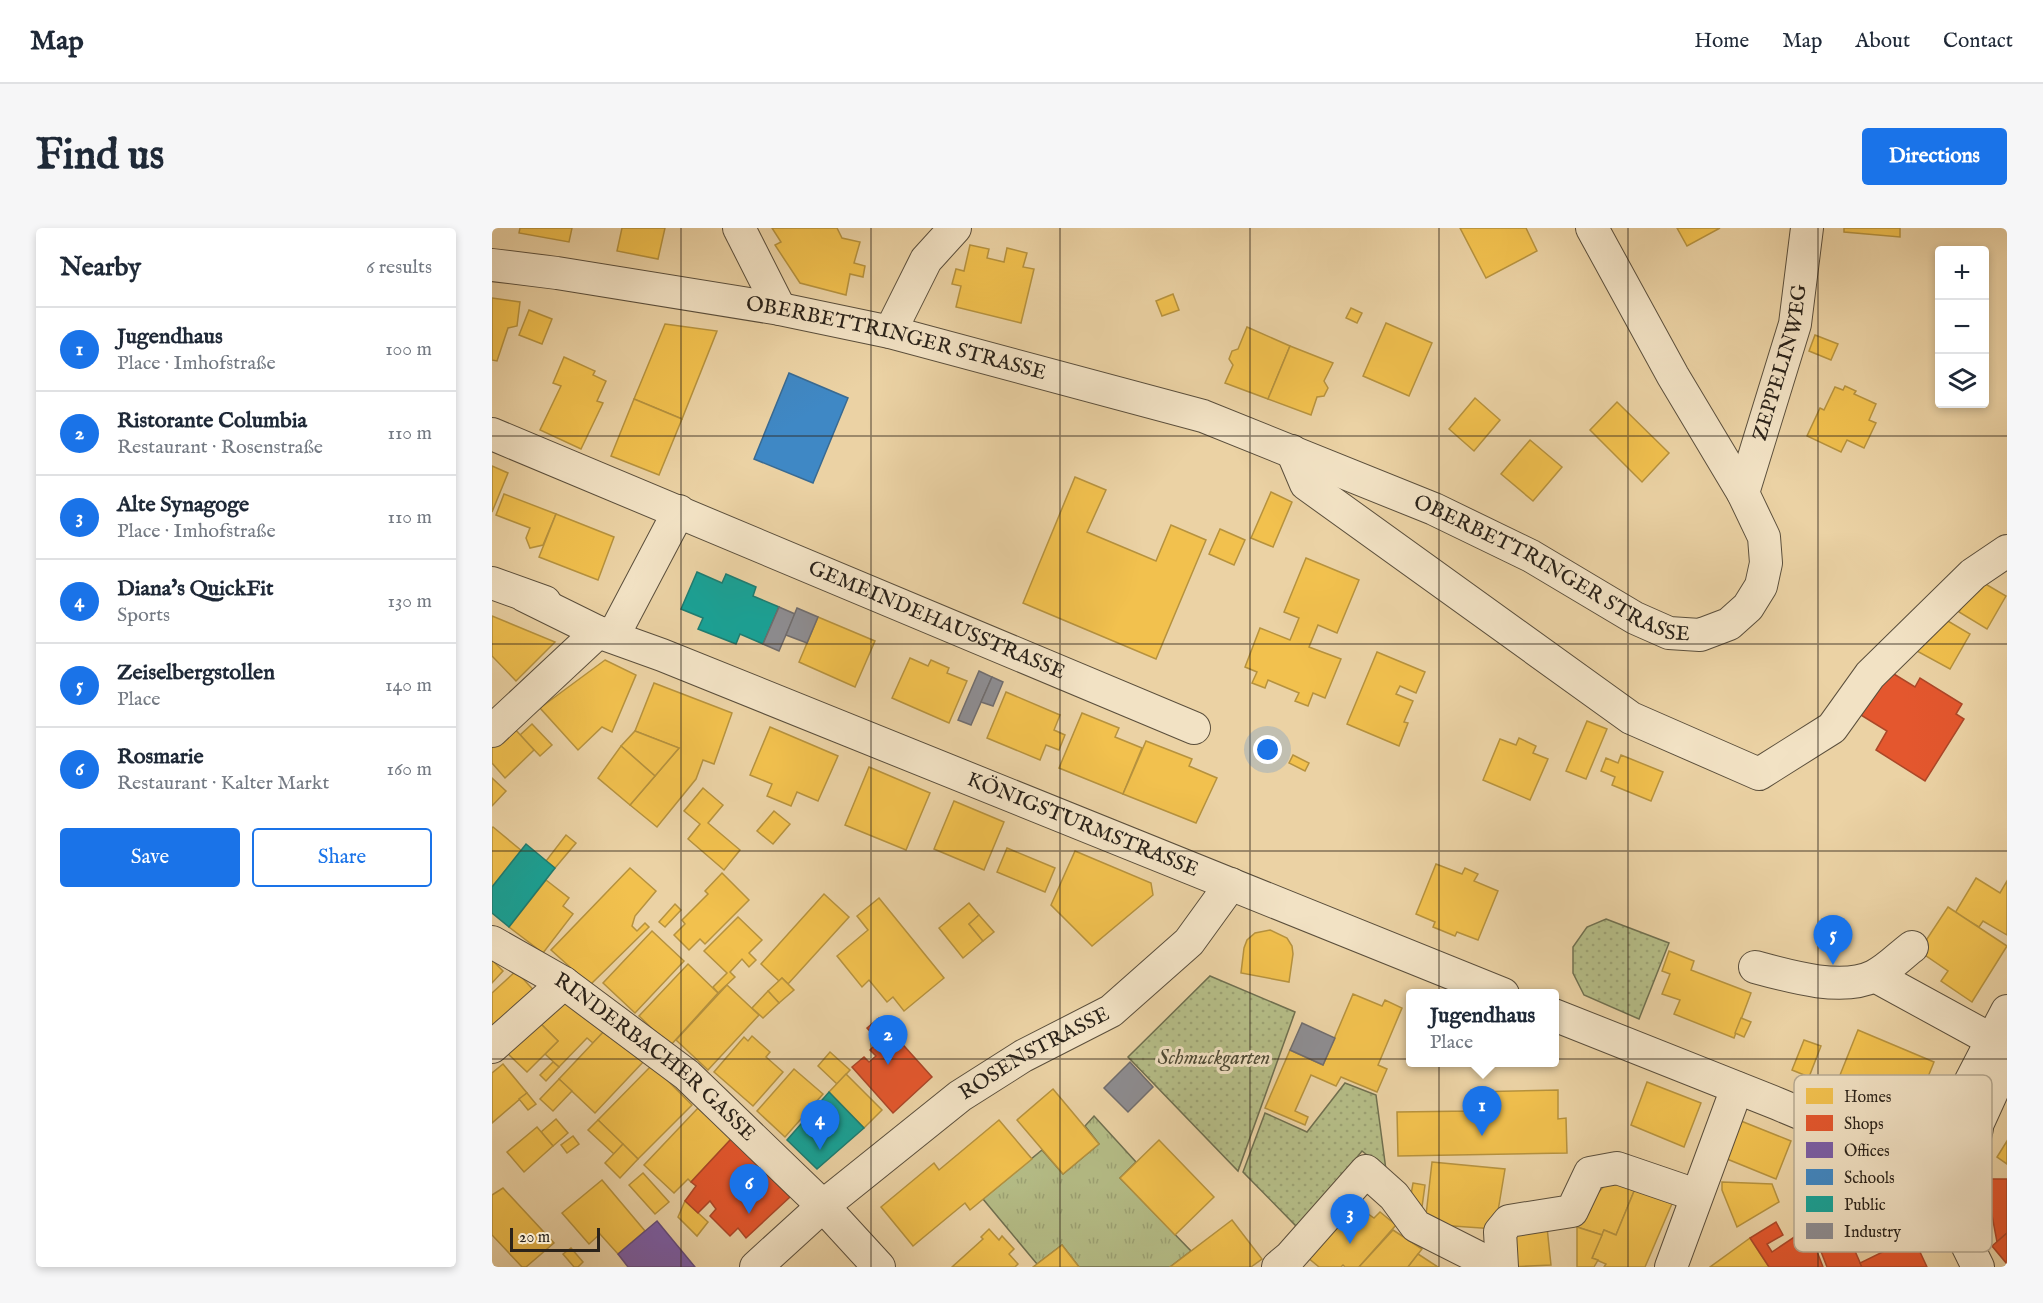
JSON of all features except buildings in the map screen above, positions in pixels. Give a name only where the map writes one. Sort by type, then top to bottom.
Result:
[{"type":"street","points":[[739,228],[780,309]]},
{"type":"street","points":[[890,332],[926,260],[955,228]]},
{"type":"street","name":"OBERBETTRINGER STRASSE","points":[[492,265],[780,309],[890,332],[1203,416],[1434,509],[1522,551],[1635,618],[1669,633],[1700,635],[1729,624],[1748,607],[1761,586],[1766,564],[1764,537],[1743,493],[1673,376],[1592,228]]},
{"type":"street","name":"ZEPPELINWEG","points":[[1743,493],[1795,324],[1807,228]]},
{"type":"street","name":"GEMEINDEHAUSSTRASSE","points":[[492,434],[1194,728]]},
{"type":"street","points":[[1292,451],[1306,484],[1631,718],[1759,774],[1832,728],[1870,675],[1973,574],[2007,551]]},
{"type":"street","points":[[492,731],[609,628],[679,511]]},
{"type":"street","name":"KÖNIGSTURMSTRASSE","points":[[492,583],[609,628],[662,654],[1493,989]]},
{"type":"street","name":"ROSENSTRASSE","points":[[756,1267],[823,1206],[960,1096],[1023,1056],[1111,1011],[1189,942],[1231,884]]},
{"type":"street","name":"RINDERBACHER GASSE","points":[[492,942],[564,983],[687,1075],[823,1206],[879,1267]]},
{"type":"street","points":[[1755,967],[1802,980],[1857,981],[1875,976],[1912,947]]},
{"type":"street","points":[[1875,976],[1999,1049]]},
{"type":"street","points":[[492,1047],[564,983]]},
{"type":"street","points":[[2000,1093],[1999,1049],[2007,1011]]},
{"type":"street","points":[[1559,1017],[1794,1111]]},
{"type":"street","points":[[1981,1075],[1999,1049]]},
{"type":"street","points":[[1671,1267],[1737,1088]]},
{"type":"street","points":[[1502,1267],[1500,1232],[1509,1221],[1572,1211],[1590,1173],[1617,1168],[1696,1195]]},
{"type":"street","points":[[1291,1264],[1366,1171],[1394,1196],[1416,1226],[1497,1267]]},
{"type":"green space","points":[[1606,919],[1669,943],[1639,1019],[1584,995],[1573,973],[1573,947],[1587,927]]},
{"type":"green space","name":"Schmuckgarten","points":[[1210,976],[1295,1012],[1238,1171],[1128,1057]]},
{"type":"green space","points":[[1345,1083],[1376,1095],[1386,1170],[1362,1151],[1299,1229],[1243,1172],[1265,1113],[1307,1132]]},
{"type":"green space","points":[[1094,1116],[1136,1162],[1120,1178],[1191,1251],[1170,1267],[1079,1267],[1062,1245],[1037,1264],[983,1199],[1042,1150],[1063,1174],[1099,1144],[1085,1126]]},
{"type":"place","name":"Zeiselbergstollen","points":[[1833,965]]},
{"type":"place","name":"Ristorante Columbia","points":[[888,1065]]},
{"type":"place","name":"Jugendhaus","points":[[1482,1136]]},
{"type":"place","name":"Diana's QuickFit","points":[[820,1150]]},
{"type":"place","name":"Rosmarie","points":[[749,1214]]},
{"type":"place","name":"Alte Synagoge","points":[[1350,1244]]}]
